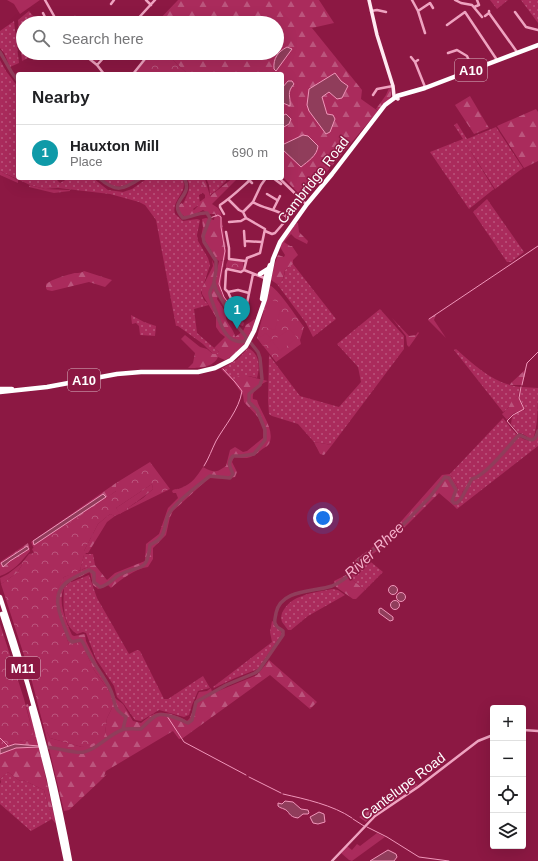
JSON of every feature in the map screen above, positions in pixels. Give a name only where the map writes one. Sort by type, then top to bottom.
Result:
[{"type":"highway","name":"A10","points":[[397,98],[538,45]]},
{"type":"highway","name":"Cambridge Road","points":[[16,390],[47,387],[117,374],[204,371],[226,363],[237,356],[246,346],[257,326],[263,304],[262,298],[267,277],[274,254],[280,242],[307,204],[380,113],[397,98]]},
{"type":"highway","name":"Cambridge Road","points":[[267,277],[268,269],[271,264]]},
{"type":"highway","points":[[259,275],[268,269]]},
{"type":"highway","name":"A10","points":[[0,389],[16,390]]},
{"type":"highway","name":"A10","points":[[0,392],[16,390]]},
{"type":"highway","name":"M11","points":[[0,597],[15,643],[41,740]]},
{"type":"highway","name":"M11","points":[[0,607],[24,681],[45,754],[58,803],[70,861]]},
{"type":"highway","name":"M11","points":[[45,754],[66,861]]},
{"type":"main road","points":[[369,0],[393,89],[397,98]]},
{"type":"street","points":[[45,0],[54,16]]},
{"type":"street","points":[[111,4],[114,0]]},
{"type":"street","points":[[146,0],[151,5]]},
{"type":"street","points":[[141,16],[155,0]]},
{"type":"street","points":[[416,0],[413,2],[418,11],[425,33]]},
{"type":"street","points":[[455,0],[461,3],[470,3],[484,16],[489,12],[518,53]]},
{"type":"street","points":[[474,7],[479,5],[477,0]]},
{"type":"street","points":[[418,11],[430,2],[433,8]]},
{"type":"street","points":[[372,11],[377,10],[386,12]]},
{"type":"street","points":[[446,24],[465,12],[498,60]]},
{"type":"street","points":[[515,12],[526,27],[538,30]]},
{"type":"street","points":[[43,13],[47,16]]},
{"type":"street","points":[[448,53],[458,50],[467,56],[473,70]]},
{"type":"street","points":[[411,57],[415,62],[425,88]]},
{"type":"street","points":[[91,60],[102,72]]},
{"type":"street","points":[[97,65],[102,60]]},
{"type":"street","points":[[135,72],[144,60]]},
{"type":"street","points":[[373,95],[377,89],[393,89]]},
{"type":"street","points":[[224,214],[220,205],[229,200],[250,180]]},
{"type":"street","points":[[243,212],[253,202],[265,180]]},
{"type":"street","points":[[276,180],[281,184]]},
{"type":"street","points":[[281,180],[307,204]]},
{"type":"street","points":[[267,194],[277,200]]},
{"type":"street","points":[[273,210],[280,196]]},
{"type":"street","points":[[229,200],[243,212],[246,218],[263,227],[265,231],[272,234],[275,233],[287,219],[294,205]]},
{"type":"street","points":[[253,202],[258,206],[282,213],[287,217]]},
{"type":"street","points":[[229,222],[240,221],[246,218]]},
{"type":"street","points":[[244,231],[245,246]]},
{"type":"street","points":[[244,270],[245,261],[249,257],[260,253],[265,231]]},
{"type":"street","points":[[226,232],[229,248],[229,259],[245,261]]},
{"type":"street","points":[[245,241],[262,242]]},
{"type":"street","points":[[233,303],[225,289],[227,269],[241,272],[244,270],[267,277]]},
{"type":"street","points":[[238,312],[246,308],[254,274]]},
{"type":"street","points":[[228,292],[238,290],[249,293]]},
{"type":"street","points":[[243,310],[246,314]]},
{"type":"street","points":[[526,730],[538,731]]},
{"type":"street","name":"Cantelupe Road","points":[[332,861],[375,816],[418,787],[474,744],[490,736]]},
{"type":"green space","points":[[7,0],[40,0],[20,14],[14,4]]},
{"type":"green space","points":[[178,0],[319,0],[334,23],[312,28],[362,90],[361,99],[378,111],[304,199],[284,178],[284,72],[186,72],[173,60],[284,60],[284,16],[163,16]]},
{"type":"green space","points":[[490,0],[508,0],[497,9]]},
{"type":"green space","points":[[521,0],[538,0],[538,23]]},
{"type":"green space","points":[[29,11],[33,16],[23,16]]},
{"type":"green space","points":[[14,21],[16,60],[19,60],[19,63],[10,67],[4,53],[0,48],[0,31]]},
{"type":"green space","points":[[0,60],[16,84],[16,178],[0,171]]},
{"type":"green space","points":[[145,60],[173,60],[186,72],[136,72]]},
{"type":"green space","points":[[390,87],[390,97],[379,111],[376,109]]},
{"type":"green space","points":[[470,96],[489,128],[474,134],[455,105]]},
{"type":"green space","points":[[536,109],[538,112],[538,161],[524,168],[497,126]]},
{"type":"green space","points":[[457,123],[467,139],[496,127],[523,168],[495,189],[454,125]]},
{"type":"green space","points":[[463,139],[494,189],[469,209],[430,152]]},
{"type":"green space","points":[[0,171],[18,180],[18,183],[0,175]]},
{"type":"green space","points":[[19,180],[57,180],[60,183],[65,180],[96,180],[108,190],[123,192],[132,189],[145,180],[183,180],[183,189],[174,209],[175,214],[183,221],[200,220],[197,235],[198,241],[208,258],[210,265],[201,293],[204,300],[209,305],[194,309],[197,333],[220,353],[213,354],[203,344],[176,326],[156,220],[145,205],[110,194],[58,188],[45,189]]},
{"type":"green space","points":[[104,180],[135,180],[120,187]]},
{"type":"green space","points":[[187,180],[202,180],[204,192],[199,195],[200,204],[193,209],[186,211],[182,207],[189,189]]},
{"type":"green space","points":[[200,180],[205,180],[210,196],[230,180],[236,180],[212,204],[218,208],[221,213],[226,250],[225,260],[219,261],[216,259],[204,239],[201,237],[203,227],[202,219],[206,218],[214,220],[215,214],[209,214],[203,210],[192,216],[185,217],[179,212],[179,205],[182,203],[186,209],[192,208],[194,210],[198,206],[198,203],[205,198],[205,195],[201,191],[204,186]]},
{"type":"green space","points":[[207,180],[226,180],[210,195]]},
{"type":"green space","points":[[30,185],[45,189],[70,191],[54,193],[29,187]]},
{"type":"green space","points":[[487,199],[524,252],[511,262],[507,262],[473,212]]},
{"type":"green space","points":[[295,223],[298,223],[299,232],[308,241],[307,244],[295,238],[291,234],[284,242],[292,246],[298,255],[293,260],[293,264],[285,270],[283,279],[277,284],[271,280],[274,266],[278,255],[284,257],[285,255],[280,247]]},
{"type":"green space","points":[[212,260],[217,270],[219,261],[224,261],[221,292],[244,323],[243,326],[235,324],[223,301],[218,296],[217,299],[226,313],[226,320],[235,337],[243,331],[246,325],[255,319],[254,325],[245,343],[230,357],[225,360],[218,357],[216,361],[209,365],[188,368],[193,363],[195,353],[181,339],[185,335],[200,347],[207,349],[213,354],[218,354],[219,352],[214,348],[225,337],[216,327],[216,317],[202,294],[202,288],[213,266]]},
{"type":"green space","points":[[228,260],[243,261],[243,269],[226,268]]},
{"type":"green space","points":[[293,264],[336,319],[313,337],[306,323],[277,284],[284,277],[285,270]]},
{"type":"green space","points":[[84,271],[112,280],[105,287],[89,282],[52,291],[47,290],[46,288],[46,284],[55,279]]},
{"type":"green space","points":[[269,285],[273,287],[282,297],[304,327],[300,340],[301,344],[276,362],[257,338]]},
{"type":"green space","points":[[268,299],[282,303],[275,330],[261,326]]},
{"type":"green space","points":[[380,309],[404,336],[404,349],[332,445],[314,442],[298,424],[269,414],[269,355],[300,396],[339,407],[361,382],[358,367],[337,344]]},
{"type":"green space","points":[[436,314],[434,320],[446,338],[428,320]]},
{"type":"green space","points":[[131,315],[156,326],[155,336],[140,335],[139,326],[136,323],[132,324]]},
{"type":"green space","points":[[392,318],[409,336],[416,335],[418,332],[419,333],[409,347],[407,345],[406,336]]},
{"type":"green space","points":[[290,329],[297,338],[280,351],[272,341]]},
{"type":"green space","points":[[266,333],[272,340],[263,346],[258,339]]},
{"type":"green space","points":[[248,348],[257,357],[259,370],[257,378],[242,376],[233,381],[221,369],[238,359]]},
{"type":"green space","points":[[456,349],[478,368],[493,378],[520,387],[518,397],[513,400],[505,411],[503,412],[454,350]]},
{"type":"green space","points":[[525,370],[522,385],[510,385],[511,383]]},
{"type":"green space","points":[[243,375],[268,381],[255,390],[253,399],[257,400],[267,421],[271,439],[269,444],[251,457],[234,457],[232,462],[237,472],[235,477],[229,479],[209,478],[173,511],[166,535],[153,548],[153,559],[148,567],[128,575],[111,588],[108,585],[98,589],[93,585],[90,572],[70,582],[65,587],[62,593],[62,607],[72,635],[85,634],[86,641],[116,699],[123,704],[133,721],[141,723],[152,715],[167,713],[187,721],[191,716],[199,692],[207,691],[211,688],[212,692],[218,691],[257,675],[269,660],[317,702],[310,709],[270,675],[183,738],[179,739],[173,731],[106,771],[104,776],[107,774],[99,782],[69,810],[64,811],[45,732],[47,732],[50,738],[82,747],[105,734],[107,718],[112,708],[110,692],[94,670],[81,643],[69,645],[60,620],[56,600],[59,585],[64,577],[91,566],[95,565],[107,580],[115,573],[145,561],[146,544],[159,534],[168,508],[178,498],[176,493],[173,493],[172,491],[191,482],[203,467],[215,471],[226,466],[230,450],[235,447],[243,452],[247,451],[263,438],[263,427],[258,417],[244,402],[243,395],[233,381],[237,377]]},
{"type":"green space","points":[[522,387],[538,388],[537,421],[533,439],[518,433],[511,424],[512,417],[517,412],[525,410],[519,396]]},
{"type":"green space","points":[[518,397],[524,410],[514,413],[507,420],[502,414],[508,408],[513,399]]},
{"type":"green space","points":[[503,418],[517,434],[525,440],[535,440],[538,435],[538,446],[457,509],[453,505],[460,503],[464,489],[462,493],[459,493],[450,474]]},
{"type":"green space","points":[[314,442],[332,445],[324,455],[320,454]]},
{"type":"green space","points":[[150,462],[170,489],[115,516],[110,514],[98,524],[84,551],[80,570],[64,577],[57,590],[56,599],[59,614],[69,645],[81,642],[94,670],[110,692],[112,698],[112,708],[107,718],[104,737],[90,745],[82,747],[50,738],[47,732],[45,732],[30,674],[1,584],[17,573],[29,554],[34,553],[32,549],[116,491],[116,483]],"holes":[[[152,484],[153,489],[143,498],[120,513],[116,508]]]},
{"type":"green space","points":[[450,474],[459,493],[462,493],[467,484],[469,484],[460,503],[453,505],[439,493],[400,532],[397,526],[442,475]]},
{"type":"green space","points":[[116,483],[116,491],[34,549],[31,542]]},
{"type":"green space","points":[[152,484],[153,489],[120,514],[116,508]]},
{"type":"green space","points":[[110,514],[115,516],[107,522],[88,553],[84,553],[98,524]]},
{"type":"green space","points":[[397,526],[400,532],[382,548],[366,558],[383,572],[365,590],[346,575],[355,560],[389,535]]},
{"type":"green space","points":[[28,543],[30,551],[17,566],[0,576],[0,562]]},
{"type":"green space","points":[[84,551],[86,554],[93,554],[95,565],[80,570],[84,555]]},
{"type":"green space","points":[[22,563],[17,573],[1,584],[0,578],[8,574]]},
{"type":"green space","points":[[89,575],[97,598],[129,654],[137,650],[140,651],[164,699],[168,699],[203,676],[210,688],[198,691],[189,715],[184,717],[159,710],[141,721],[135,720],[117,697],[114,686],[96,659],[86,633],[83,632],[77,634],[72,630],[68,625],[64,613],[64,588],[69,583]]},
{"type":"green space","points":[[346,575],[365,590],[356,599],[353,599],[336,587],[334,581]]},
{"type":"green space","points":[[332,589],[338,590],[345,595],[308,616],[291,630],[288,630],[282,622],[281,616],[291,602],[304,595]]},
{"type":"green space","points":[[272,621],[282,634],[258,669],[214,688],[213,687],[272,642],[270,632]]},
{"type":"green space","points":[[0,624],[24,699],[33,737],[29,740],[9,744],[0,749]]},
{"type":"green space","points":[[28,704],[39,746],[15,744],[4,747],[9,744],[29,740],[32,730],[26,705]]},
{"type":"green space","points":[[39,747],[56,824],[52,819],[44,790],[23,780],[20,781],[8,772],[0,779],[0,754],[16,748]]},
{"type":"green space","points":[[8,772],[20,781],[23,780],[44,790],[52,819],[31,831],[0,804],[0,779]]},
{"type":"green space","points":[[410,780],[418,785],[370,817],[366,822],[359,817]]},
{"type":"green space","points":[[377,833],[385,837],[352,861],[341,853],[347,846],[352,850],[357,844],[360,846]]},
{"type":"shaded area","points":[[287,47],[292,49],[284,60],[284,49]]},
{"type":"shaded area","points":[[275,60],[284,60],[276,71],[274,69]]},
{"type":"shaded area","points":[[335,73],[341,81],[348,86],[342,98],[337,99],[329,92],[322,97],[327,114],[333,115],[335,119],[330,132],[326,134],[309,111],[307,105],[309,89]]},
{"type":"shaded area","points":[[288,81],[292,81],[294,84],[289,92],[290,106],[284,103],[284,86]]},
{"type":"shaded area","points":[[286,114],[291,119],[289,124],[284,127],[284,115]]},
{"type":"shaded area","points":[[303,135],[308,136],[318,146],[316,153],[301,167],[284,151],[284,144]]},
{"type":"shaded area","points":[[103,494],[106,497],[34,545],[33,541]]},
{"type":"shaded area","points":[[27,546],[29,549],[3,567],[1,563]]},
{"type":"shaded area","points":[[393,585],[398,590],[393,595],[388,590]]},
{"type":"shaded area","points":[[401,592],[406,597],[401,602],[396,597]]},
{"type":"shaded area","points":[[395,600],[400,605],[395,610],[390,605]]},
{"type":"shaded area","points":[[381,608],[393,617],[393,620],[390,621],[379,613],[379,609]]},
{"type":"shaded area","points":[[15,744],[39,747],[16,748],[0,754],[0,749]]},
{"type":"shaded area","points":[[285,801],[293,802],[301,809],[308,810],[309,813],[303,814],[298,818],[292,816],[286,810],[278,806],[278,803],[282,804]]},
{"type":"shaded area","points":[[319,812],[324,814],[325,822],[318,824],[313,823],[310,817]]},
{"type":"shaded area","points":[[388,850],[396,854],[397,857],[394,861],[370,861]]},
{"type":"waterway","points":[[0,52],[16,78]]},
{"type":"waterway","points":[[101,180],[115,188],[124,187],[138,180]]},
{"type":"waterway","points":[[123,729],[126,717],[116,708],[109,686],[83,642],[81,640],[72,642],[69,639],[58,607],[59,592],[70,580],[89,570],[94,573],[94,582],[100,587],[119,575],[141,567],[147,560],[150,545],[158,540],[164,532],[168,515],[178,502],[210,476],[230,478],[233,474],[230,467],[231,458],[233,456],[254,454],[265,440],[265,430],[257,410],[249,402],[249,394],[260,385],[262,379],[260,358],[258,352],[238,327],[216,290],[214,282],[216,261],[204,242],[203,236],[210,218],[207,213],[183,218],[179,212],[179,202],[186,190],[185,180]]},
{"type":"waterway","points":[[210,218],[218,215],[221,217],[225,251],[219,284],[224,297],[239,317]]},
{"type":"waterway","points":[[429,319],[538,246]]},
{"type":"waterway","points":[[214,283],[210,296],[224,331],[233,340],[238,342],[245,341],[246,338]]},
{"type":"waterway","points":[[522,385],[527,363],[538,352]]},
{"type":"waterway","points":[[204,466],[216,441],[235,411],[242,391],[223,369]]},
{"type":"waterway","points":[[519,435],[507,421],[513,415],[524,409],[519,398],[521,387]]},
{"type":"waterway","name":"River Rhee","points":[[44,747],[76,752],[89,751],[117,732],[129,729],[141,729],[154,717],[162,714],[188,723],[192,720],[196,702],[226,685],[259,670],[283,635],[283,631],[278,628],[275,621],[279,605],[284,600],[291,595],[325,588],[342,581],[354,570],[358,561],[392,536],[430,497],[445,477],[449,478],[456,490],[452,501],[457,503],[461,499],[472,479],[490,467],[519,435],[533,440],[538,431]]},
{"type":"waterway","points":[[167,716],[184,742],[246,775]]},
{"type":"waterway","points":[[0,738],[8,746]]},
{"type":"waterway","points":[[249,777],[281,793]]},
{"type":"waterway","points":[[283,794],[328,806],[352,818]]},
{"type":"waterway","points":[[353,819],[364,826]]},
{"type":"waterway","points":[[367,827],[387,837],[419,857],[449,861]]},
{"type":"place","name":"Hauxton Mill","points":[[237,329]]}]
